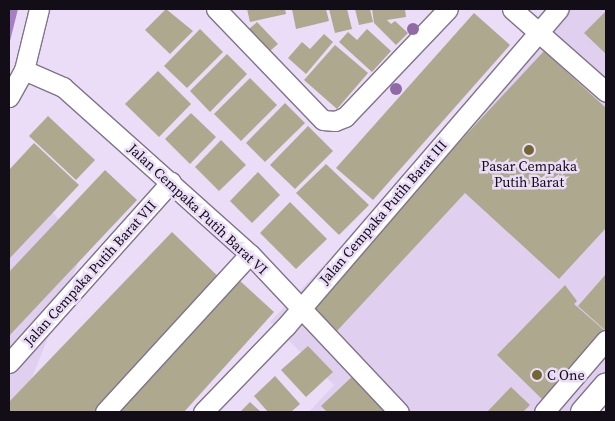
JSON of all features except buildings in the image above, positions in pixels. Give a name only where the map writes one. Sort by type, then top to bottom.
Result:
[{"type":"main road","points":[[583,412],[606,386]]},
{"type":"street","points":[[9,97],[24,70],[39,9]]},
{"type":"street","points":[[216,9],[322,120],[334,121],[345,117],[448,9]]},
{"type":"street","points":[[512,9],[606,92]]},
{"type":"street","name":"Jalan Cempaka Putih Barat III","points":[[203,412],[300,309],[559,9]]},
{"type":"street","name":"Jalan Cempaka Putih Barat VI","points":[[24,70],[63,87],[250,254],[300,309],[350,354],[398,412]]},
{"type":"street","name":"Jalan Cempaka Putih Barat VII","points":[[9,363],[171,182]]},
{"type":"street","points":[[105,412],[250,254]]},
{"type":"street","points":[[544,412],[606,340]]},
{"type":"shaded area","points":[[9,9],[18,9],[9,45]]},
{"type":"shaded area","points":[[568,9],[606,9],[606,386],[583,412],[309,412],[334,385],[270,322]]},
{"type":"shaded area","points":[[9,168],[85,246],[18,412],[9,412]]},
{"type":"place","name":"Pasar Cempaka Putih Barat","points":[[529,150]]},
{"type":"place","name":"C One","points":[[537,375]]}]
